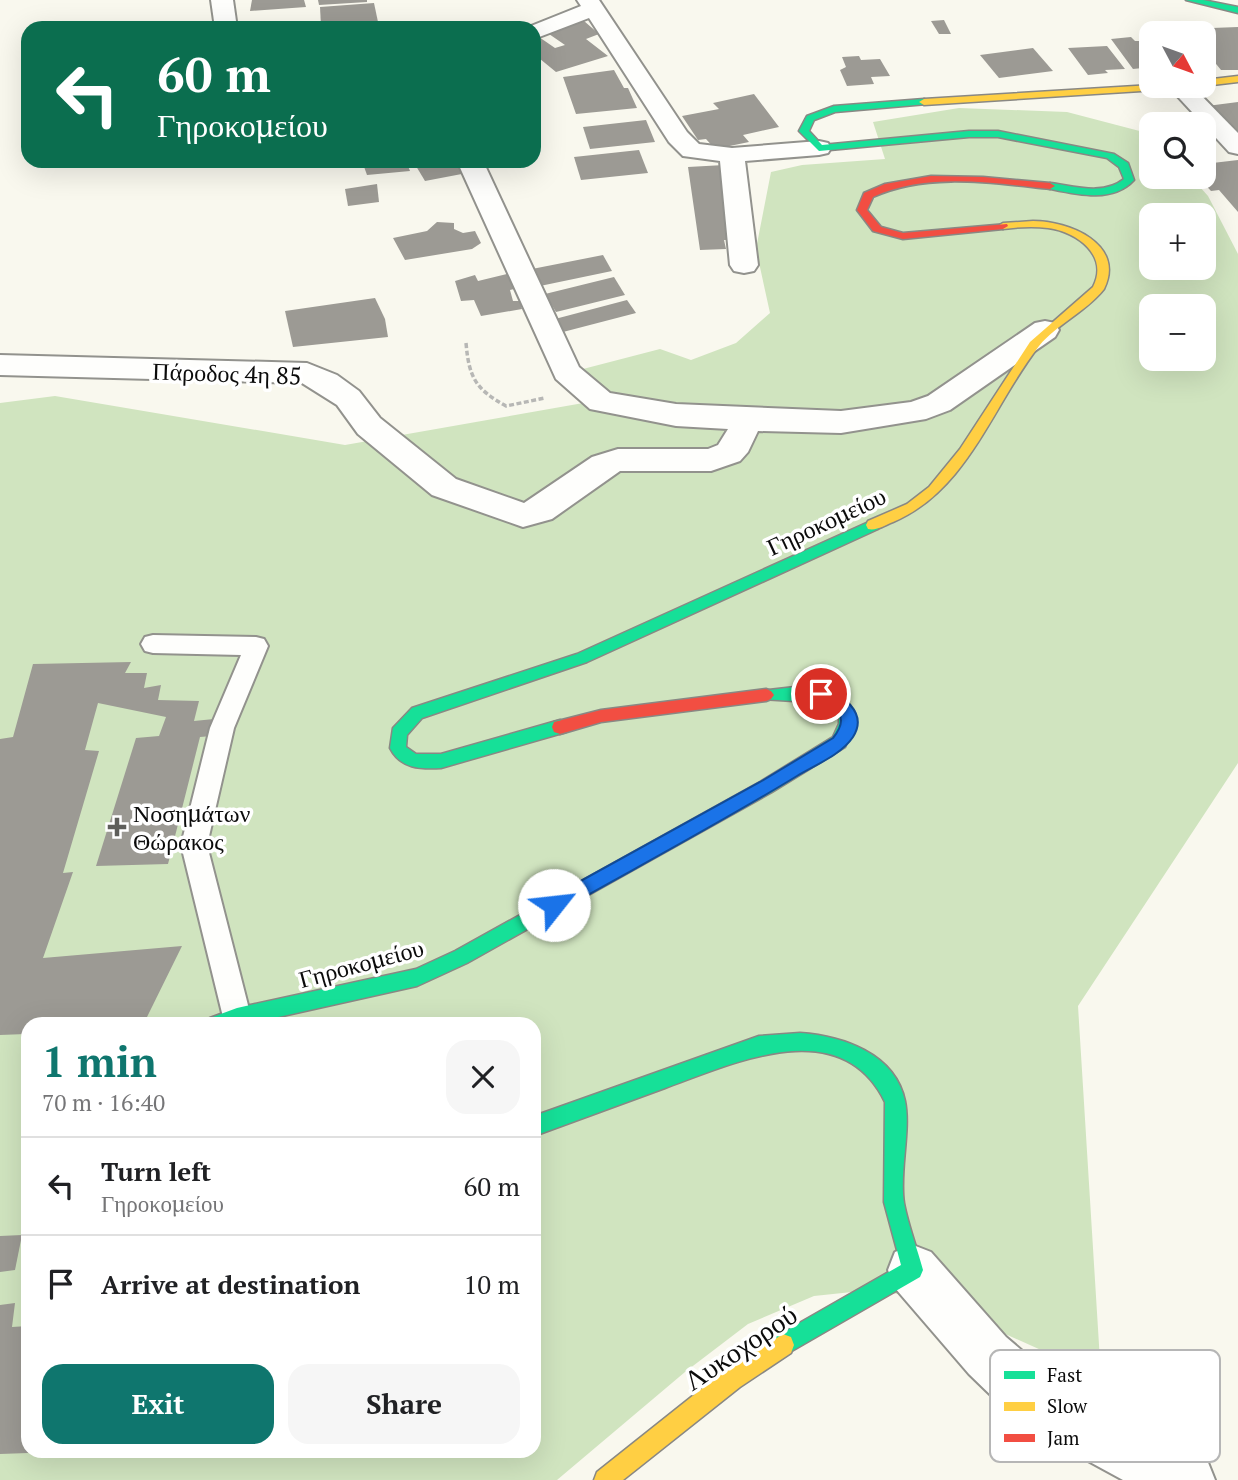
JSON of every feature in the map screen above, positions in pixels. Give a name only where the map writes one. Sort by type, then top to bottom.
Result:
[{"type":"street","points":[[222,0],[225,21]]},
{"type":"street","points":[[1190,0],[1238,10]]},
{"type":"street","points":[[541,29],[591,5],[682,143],[699,153],[732,155],[819,148]]},
{"type":"street","points":[[1216,82],[1238,79]]},
{"type":"street","points":[[819,148],[804,131],[804,127],[810,118],[834,109],[1139,88]]},
{"type":"street","points":[[1191,98],[1238,147]]},
{"type":"street","name":"Γηροκομείου","points":[[240,1017],[416,977],[461,957],[766,787],[839,742],[848,732],[850,719],[846,709],[821,694],[801,691],[601,716],[441,761],[419,763],[402,753],[397,745],[401,725],[417,713],[582,657],[914,506],[940,484],[1045,330],[1098,289],[1105,278],[1105,265],[1101,254],[1082,235],[1052,225],[1032,223],[927,236],[901,236],[873,226],[862,210],[874,191],[895,184],[985,179],[1109,193],[1121,189],[1129,180],[1124,165],[1110,156],[1092,150],[981,133],[819,148]]},
{"type":"street","points":[[732,155],[744,265]]},
{"type":"street","points":[[473,168],[567,372],[601,402],[676,415],[841,422],[927,408],[1045,330]]},
{"type":"street","name":"Πάροδος 4η 85","points":[[0,365],[307,373],[326,382],[348,398],[369,426],[444,487],[523,515],[540,510],[603,465],[618,460],[711,460],[729,453],[737,444],[747,420]]},
{"type":"street","points":[[541,1123],[759,1045],[788,1040],[822,1041],[855,1053],[877,1072],[894,1097],[897,1124],[893,1193],[900,1234],[913,1270],[990,1357]]},
{"type":"street","name":"Λυκοχορού","points":[[605,1480],[760,1360],[913,1270]]},
{"type":"street","points":[[1142,1462],[1187,1480]]},
{"type":"lane","points":[[153,644],[256,646],[222,728],[194,845],[226,1017]]},
{"type":"path","points":[[466,343],[468,372],[484,395],[506,407],[586,389]]},
{"type":"green space","points":[[959,108],[1067,112],[1139,131],[1139,189],[1202,189],[1212,203],[1139,203],[1139,280],[1216,280],[1216,211],[1238,254],[1238,763],[1078,1006],[1099,1350],[1041,1350],[925,1298],[871,1290],[814,1296],[748,1324],[685,1372],[557,1480],[0,1480],[0,403],[55,396],[345,445],[589,402],[583,369],[660,349],[691,360],[736,343],[770,313],[756,249],[771,172],[802,165],[885,159],[873,122]]},
{"type":"building","points":[[252,0],[304,0],[306,7],[250,11]]},
{"type":"building","points":[[318,0],[367,0],[367,2],[319,5]]},
{"type":"building","points":[[374,3],[378,21],[321,21],[320,7]]},
{"type":"building","points":[[944,20],[951,34],[939,34],[931,21]]},
{"type":"building","points":[[584,21],[599,34],[586,39],[608,56],[556,72],[541,60],[541,38],[555,48],[565,45],[549,34]]},
{"type":"building","points":[[1238,27],[1238,70],[1221,70],[1216,64],[1216,28]]},
{"type":"building","points":[[1131,37],[1139,41],[1139,68],[1133,69],[1111,39]]},
{"type":"building","points":[[1107,46],[1125,69],[1105,70],[1108,73],[1088,75],[1068,48]]},
{"type":"building","points":[[1033,48],[1053,71],[999,78],[980,55]]},
{"type":"building","points":[[859,56],[861,60],[880,59],[890,76],[871,77],[874,84],[847,86],[840,70],[846,67],[842,57]]},
{"type":"building","points":[[614,70],[624,88],[628,88],[637,108],[576,114],[563,77]]},
{"type":"building","points":[[754,94],[779,127],[743,135],[749,142],[715,149],[706,139],[698,140],[682,116],[719,109],[713,103]]},
{"type":"building","points":[[1238,102],[1238,137],[1216,112],[1207,106]]},
{"type":"building","points":[[646,120],[655,142],[590,149],[583,127]]},
{"type":"building","points":[[639,150],[648,173],[581,180],[574,157]]},
{"type":"building","points":[[1238,160],[1238,212],[1219,190],[1209,189],[1216,189],[1216,163]]},
{"type":"building","points":[[724,165],[738,240],[724,240],[726,249],[700,250],[688,167]]},
{"type":"building","points":[[364,168],[409,168],[410,171],[367,175]]},
{"type":"building","points":[[417,168],[465,168],[467,173],[425,181]]},
{"type":"building","points":[[377,184],[379,202],[348,206],[345,189]]},
{"type":"building","points":[[437,222],[454,223],[454,229],[463,233],[475,231],[481,243],[472,249],[405,260],[393,238],[427,231]]},
{"type":"building","points":[[603,255],[612,271],[540,286],[532,269]]},
{"type":"building","points":[[511,273],[518,288],[510,290],[513,301],[520,301],[522,309],[481,316],[474,300],[461,301],[455,281],[475,275],[478,281]]},
{"type":"building","points":[[614,277],[625,295],[556,312],[545,294]]},
{"type":"building","points":[[375,298],[385,319],[388,337],[293,347],[285,311]]},
{"type":"building","points":[[627,300],[636,313],[563,332],[555,319]]},
{"type":"building","points":[[131,662],[125,673],[147,673],[144,688],[161,685],[158,700],[199,701],[194,721],[214,719],[212,736],[200,737],[168,864],[96,866],[136,738],[159,736],[166,717],[98,703],[85,750],[99,751],[63,873],[73,872],[43,958],[182,946],[147,1017],[21,1017],[21,1034],[0,1035],[0,739],[13,737],[33,664]]},
{"type":"building","points":[[21,1235],[15,1270],[0,1272],[0,1236]]},
{"type":"building","points":[[15,1303],[12,1327],[21,1326],[21,1453],[0,1454],[0,1305]]},
{"type":"traffic: fast","points":[[1190,0],[1238,10]]},
{"type":"traffic: fast","points":[[924,102],[834,109],[810,118],[804,131],[819,148],[969,134],[998,134],[1110,156],[1124,165],[1129,180],[1103,192],[1050,186]]},
{"type":"traffic: fast","points":[[560,727],[441,761],[411,760],[398,748],[399,733],[417,713],[582,658],[873,525]]},
{"type":"traffic: fast","points":[[237,1017],[417,977],[461,957],[766,787],[839,742],[847,724],[847,711],[839,702],[812,694],[766,695]]},
{"type":"traffic: fast","points":[[541,1123],[759,1045],[800,1042],[820,1044],[857,1055],[872,1066],[885,1081],[895,1101],[894,1202],[913,1270],[783,1345]]},
{"type":"traffic: slow","points":[[1216,82],[1238,79]]},
{"type":"traffic: slow","points":[[924,102],[1139,88]]},
{"type":"traffic: slow","points":[[873,525],[917,504],[949,473],[1034,345],[1091,297],[1104,277],[1105,266],[1101,256],[1094,247],[1073,233],[1045,224],[1003,226]]},
{"type":"traffic: slow","points":[[605,1480],[732,1379],[783,1345]]},
{"type":"traffic: jam","points":[[1003,226],[903,236],[877,229],[862,210],[868,195],[885,187],[907,182],[957,179],[1050,186]]},
{"type":"traffic: jam","points":[[560,727],[601,716],[766,695]]},
{"type":"place","name":"Νοσημάτων Θώρακος","points":[[117,827]]},
{"type":"route","points":[[554,905],[766,787],[839,742],[848,732],[850,719],[846,709],[821,694]]}]
